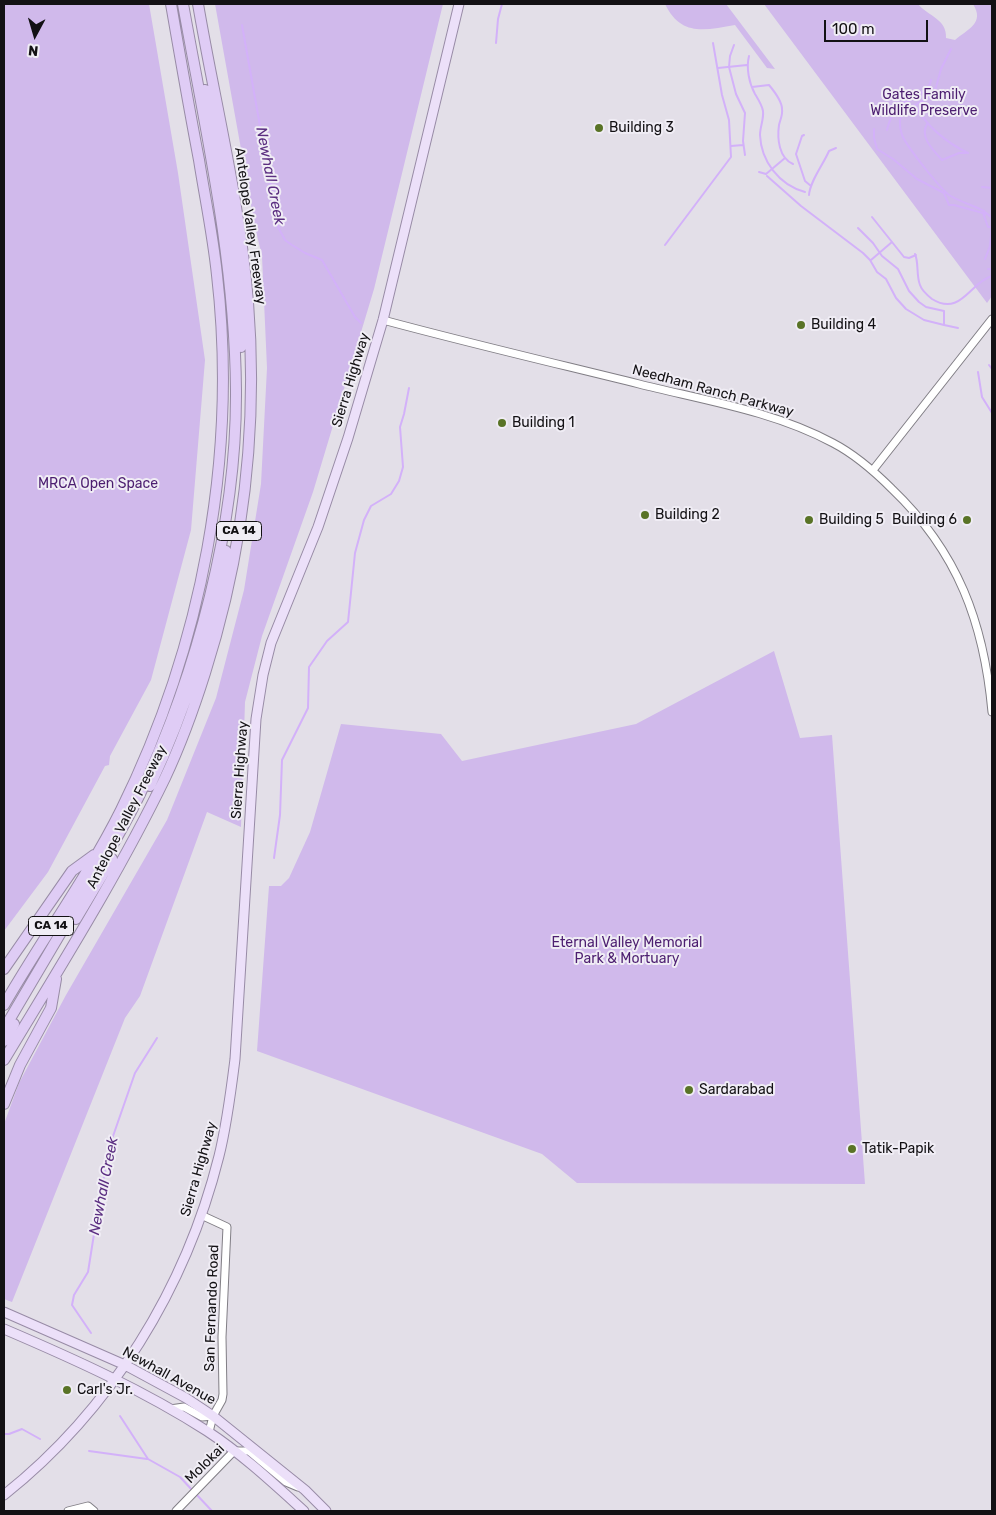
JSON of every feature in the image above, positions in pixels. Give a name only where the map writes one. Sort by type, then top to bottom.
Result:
[{"type":"highway","name":"Antelope Valley Freeway","points":[[4,1005],[31,958],[101,850],[122,807],[164,712],[196,600],[209,542],[220,452],[223,364],[218,277],[171,4]]},
{"type":"highway","points":[[4,1029],[116,840],[139,794],[182,691],[208,603],[222,541],[232,463],[236,393],[234,332],[230,281],[222,226],[183,4]]},
{"type":"highway","name":"Antelope Valley Freeway","points":[[4,1060],[114,875],[166,777],[199,691],[231,575],[242,514],[251,408],[248,302],[236,207],[198,4]]},
{"type":"highway","points":[[4,1042],[100,881],[146,796],[178,722],[192,682],[211,620],[222,572],[232,521],[238,470],[242,418],[241,327],[231,233],[200,64],[206,53]]},
{"type":"highway","points":[[4,969],[72,871],[101,850]]},
{"type":"highway","points":[[4,1104],[23,1059],[51,1008],[56,973]]},
{"type":"main road","name":"Sierra Highway","points":[[6,1493],[52,1452],[74,1429],[125,1365],[155,1319],[187,1253],[219,1157],[225,1132],[235,1058],[256,719],[263,675],[277,627],[318,527],[340,463],[384,320],[459,4]]},
{"type":"main road","name":"Newhall Avenue","points":[[4,1312],[125,1365],[172,1390],[212,1416],[305,1490],[326,1511]]},
{"type":"main road","name":"Newhall Avenue","points":[[4,1329],[115,1378],[209,1432],[304,1511]]},
{"type":"street","points":[[873,470],[992,319]]},
{"type":"street","name":"Needham Ranch Parkway","points":[[384,320],[768,416],[833,442],[873,470],[903,499],[937,541],[956,572],[976,621],[984,650],[989,676],[992,712]]},
{"type":"street","name":"San Fernando Road","points":[[201,1215],[228,1227],[222,1337],[223,1394],[222,1400],[212,1416],[209,1432]]},
{"type":"street","points":[[170,1409],[184,1407],[202,1417],[212,1416]]},
{"type":"street","name":"Molokai","points":[[176,1511],[234,1451],[248,1451],[286,1482],[305,1490]]},
{"type":"street","points":[[68,1511],[88,1506],[94,1511]]},
{"type":"green space","name":"MRCA Open Space","points":[[4,4],[149,4],[178,173],[205,360],[191,530],[151,680],[110,756],[109,765],[105,766],[48,872],[4,931]]},
{"type":"green space","points":[[215,4],[443,4],[374,289],[313,492],[262,636],[245,702],[241,827],[207,812],[140,996],[125,1018],[12,1302],[4,1299],[4,1124],[19,1083],[66,995],[167,820],[216,698],[244,590],[261,484],[267,368],[262,256],[255,227]]},
{"type":"green space","points":[[665,4],[726,4],[775,69],[767,68],[735,25],[695,29],[678,22],[671,15]]},
{"type":"green space","name":"Gates Family Wildlife Preserve","points":[[764,4],[918,4],[940,22],[946,38],[955,40],[970,29],[976,21],[977,16],[973,4],[992,4],[992,296],[987,303]]},
{"type":"green space","name":"Eternal Valley Memorial Park & Mortuary","points":[[774,651],[800,738],[832,735],[865,1184],[577,1183],[542,1154],[257,1051],[269,886],[281,886],[289,878],[310,832],[341,724],[441,734],[462,761],[636,724]]},
{"type":"waterway","points":[[496,43],[498,19],[502,4]]},
{"type":"waterway","name":"Newhall Creek","points":[[242,25],[278,227],[285,240],[305,253],[322,260],[355,317],[361,323]]},
{"type":"waterway","points":[[665,245],[731,157],[729,120],[722,95],[713,43]]},
{"type":"waterway","points":[[734,45],[729,67],[736,94],[745,113],[743,141],[745,155]]},
{"type":"waterway","points":[[951,49],[941,69],[935,91],[915,105],[931,127],[952,144],[968,153]]},
{"type":"waterway","points":[[749,56],[748,70],[750,80],[763,111],[760,135],[764,154],[773,171],[780,178],[787,184],[805,192]]},
{"type":"waterway","points":[[718,68],[747,65]]},
{"type":"waterway","points":[[931,80],[927,89],[910,100],[903,109],[900,122],[902,135],[916,157],[944,191],[984,211],[985,215]]},
{"type":"waterway","points":[[752,87],[769,85],[779,99],[782,106],[778,130],[780,148],[788,161],[793,164]]},
{"type":"waterway","points":[[887,130],[896,109],[907,101]]},
{"type":"waterway","points":[[927,124],[925,129],[926,139],[942,160],[959,153],[966,153]]},
{"type":"waterway","points":[[874,129],[877,149],[893,159],[917,179],[944,193],[949,205],[983,213],[988,227],[992,227],[990,246],[985,259]]},
{"type":"waterway","points":[[804,135],[796,154],[805,181],[811,186]]},
{"type":"waterway","points":[[731,146],[743,145]]},
{"type":"waterway","points":[[809,195],[814,179],[829,151],[836,148]]},
{"type":"waterway","points":[[759,172],[766,174],[785,158]]},
{"type":"waterway","points":[[767,176],[801,206],[863,253],[877,272],[886,279],[896,298],[906,309],[924,320],[944,325]]},
{"type":"waterway","points":[[982,187],[992,188]]},
{"type":"waterway","points":[[985,212],[992,218]]},
{"type":"waterway","points":[[872,217],[904,257],[909,258],[916,255]]},
{"type":"waterway","points":[[858,228],[873,243],[882,256],[898,269],[909,291],[919,302],[926,307],[944,311],[944,325],[958,328]]},
{"type":"waterway","points":[[871,260],[892,242]]},
{"type":"waterway","points":[[915,254],[921,287],[932,299],[942,303],[951,304],[958,301],[984,279],[992,276]]},
{"type":"waterway","points":[[989,365],[992,369]]},
{"type":"waterway","points":[[978,372],[982,397],[992,413]]},
{"type":"waterway","name":"Newhall Creek","points":[[274,858],[280,815],[282,760],[308,708],[309,667],[327,641],[348,622],[355,553],[364,520],[371,506],[391,494],[399,481],[403,467],[400,427],[409,388]]},
{"type":"waterway","name":"Newhall Creek","points":[[91,1333],[72,1305],[74,1295],[88,1272],[100,1196],[112,1139],[135,1073],[157,1038]]},
{"type":"waterway","name":"Newhall Creek","points":[[120,1416],[148,1459],[180,1477],[193,1491]]},
{"type":"waterway","points":[[4,1434],[22,1429],[40,1439]]},
{"type":"waterway","points":[[89,1451],[147,1459]]},
{"type":"waterway","name":"Newhall Creek","points":[[196,1494],[212,1511]]},
{"type":"place","name":"Building 3","points":[[599,128]]},
{"type":"place","name":"Building 4","points":[[801,325]]},
{"type":"place","name":"Building 1","points":[[502,423]]},
{"type":"place","name":"Building 2","points":[[645,515]]},
{"type":"place","name":"Building 5","points":[[809,520]]},
{"type":"place","name":"Building 6","points":[[967,520]]},
{"type":"place","name":"Sardarabad","points":[[689,1090]]},
{"type":"place","name":"Tatik-Papik","points":[[852,1149]]},
{"type":"place","name":"Carl's Jr.","points":[[67,1390]]}]
